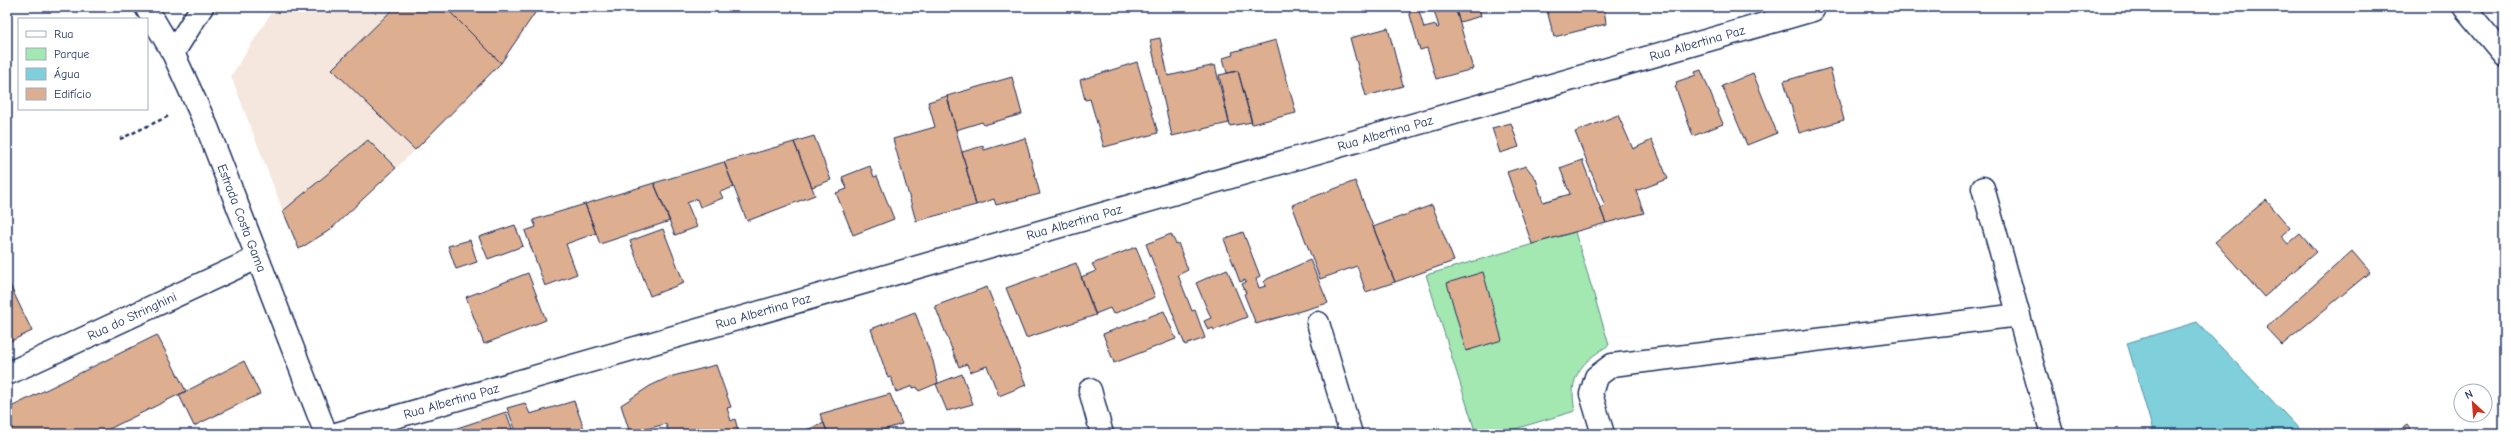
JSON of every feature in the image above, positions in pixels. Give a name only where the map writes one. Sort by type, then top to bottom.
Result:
[{"type":"street","name":"Estrada Costa Gama","points":[[146,7],[173,53],[207,127],[326,434]]},
{"type":"street","points":[[173,53],[202,7]]},
{"type":"street","points":[[2464,7],[2504,55]]},
{"type":"street","name":"Rua Albertina Paz","points":[[336,434],[1812,10]]},
{"type":"street","points":[[1983,188],[2052,434]]},
{"type":"street","name":"Rua do Stringhini","points":[[7,374],[257,258]]},
{"type":"street","points":[[1603,434],[1592,394],[1596,377],[1612,365],[2019,315]]},
{"type":"street","points":[[1318,323],[1351,434]]},
{"type":"street","points":[[1090,390],[1102,434]]},
{"type":"path","points":[[120,139],[175,113]]},
{"type":"shaded area","points":[[275,7],[445,7],[501,63],[415,150],[330,230],[283,211],[231,76]]},
{"type":"green space","points":[[1575,232],[1609,345],[1590,358],[1578,372],[1573,389],[1575,411],[1498,434],[1476,434],[1426,275]]},
{"type":"water","points":[[2197,322],[2304,434],[2154,434],[2127,343]]},
{"type":"building","points":[[395,7],[445,7],[501,63],[415,150],[332,69]]},
{"type":"building","points":[[445,7],[539,7],[501,63]]},
{"type":"building","points":[[1418,7],[1424,28],[1436,25],[1437,28],[1439,27],[1434,11],[1455,7],[1473,69],[1436,79],[1427,48],[1420,50],[1408,8]]},
{"type":"building","points":[[1455,7],[1479,7],[1481,16],[1460,22]]},
{"type":"building","points":[[1546,7],[1604,7],[1606,24],[1554,37]]},
{"type":"building","points":[[1388,28],[1403,86],[1366,96],[1350,38]]},
{"type":"building","points":[[1160,38],[1168,76],[1215,65],[1229,123],[1172,136],[1150,40]]},
{"type":"building","points":[[1276,40],[1296,113],[1252,124],[1238,71],[1227,73],[1223,58],[1233,55],[1232,52]]},
{"type":"building","points":[[1137,62],[1158,133],[1104,147],[1090,99],[1085,100],[1080,80]]},
{"type":"building","points":[[1830,68],[1844,120],[1799,133],[1784,81]]},
{"type":"building","points":[[1701,70],[1723,124],[1693,136],[1675,86],[1677,84],[1676,82],[1696,75],[1695,72]]},
{"type":"building","points":[[1238,71],[1252,122],[1230,126],[1219,75]]},
{"type":"building","points":[[1753,73],[1777,133],[1747,145],[1722,86]]},
{"type":"building","points":[[1012,77],[1022,114],[984,125],[982,122],[956,130],[947,96]]},
{"type":"building","points":[[947,96],[976,205],[916,221],[893,139],[935,127],[928,102]]},
{"type":"building","points":[[1618,115],[1633,149],[1652,140],[1668,179],[1636,191],[1644,213],[1606,223],[1600,208],[1605,206],[1575,132]]},
{"type":"building","points":[[1511,123],[1519,147],[1500,153],[1492,128]]},
{"type":"building","points":[[814,136],[831,180],[812,187],[794,142]]},
{"type":"building","points":[[1025,138],[1040,194],[996,205],[994,199],[976,205],[962,152],[983,146],[984,150]]},
{"type":"building","points":[[368,140],[396,168],[330,230],[299,249],[283,211]]},
{"type":"building","points":[[794,142],[815,195],[747,221],[724,162]]},
{"type":"building","points":[[1582,160],[1606,223],[1532,244],[1507,172],[1526,166],[1536,179],[1543,202],[1570,194],[1560,168]]},
{"type":"building","points":[[724,162],[734,187],[720,192],[723,198],[700,207],[697,199],[687,203],[697,227],[675,235],[654,183]]},
{"type":"building","points":[[870,166],[874,177],[877,176],[894,219],[853,235],[836,193],[847,189],[842,177]]},
{"type":"building","points":[[1355,181],[1395,282],[1366,292],[1357,266],[1320,279],[1292,205]]},
{"type":"building","points":[[654,183],[670,221],[600,244],[585,204]]},
{"type":"building","points":[[2266,200],[2290,228],[2281,236],[2288,244],[2300,234],[2316,252],[2264,297],[2215,242]]},
{"type":"building","points":[[585,204],[596,233],[566,244],[577,274],[545,286],[525,231],[536,227],[533,220]]},
{"type":"building","points":[[1432,205],[1454,261],[1395,282],[1373,227]]},
{"type":"building","points":[[515,225],[523,246],[488,259],[479,237]]},
{"type":"building","points":[[663,229],[684,283],[650,296],[630,241]]},
{"type":"building","points":[[1243,232],[1260,276],[1256,279],[1259,288],[1266,286],[1264,282],[1267,279],[1310,260],[1328,303],[1256,324],[1244,294],[1246,293],[1242,284],[1246,282],[1245,280],[1240,282],[1224,239]]},
{"type":"building","points":[[1171,234],[1176,244],[1178,243],[1188,270],[1178,275],[1192,311],[1195,310],[1205,338],[1185,345],[1146,244]]},
{"type":"building","points":[[470,240],[477,262],[456,269],[448,246]]},
{"type":"building","points":[[1136,247],[1155,297],[1113,314],[1110,308],[1095,314],[1081,277],[1096,271],[1092,264]]},
{"type":"building","points":[[2352,251],[2370,272],[2282,345],[2266,328]]},
{"type":"building","points":[[1076,263],[1096,315],[1026,338],[1006,288]]},
{"type":"building","points":[[1227,269],[1247,317],[1214,330],[1213,328],[1208,330],[1204,321],[1211,318],[1196,283]]},
{"type":"building","points":[[1483,272],[1502,340],[1466,351],[1447,283]]},
{"type":"building","points":[[528,273],[546,320],[484,344],[466,297]]},
{"type":"building","points":[[7,279],[32,331],[7,343]]},
{"type":"building","points":[[987,287],[1026,385],[999,396],[987,366],[970,372],[967,364],[959,367],[935,306]]},
{"type":"building","points":[[1164,311],[1176,339],[1114,363],[1103,334]]},
{"type":"building","points":[[915,312],[933,361],[938,383],[919,391],[917,387],[913,388],[913,386],[896,392],[891,377],[888,378],[871,329]]},
{"type":"building","points":[[157,335],[186,391],[99,434],[7,434],[7,409]]},
{"type":"building","points":[[244,361],[260,394],[194,426],[179,395]]},
{"type":"building","points":[[716,365],[731,407],[727,408],[731,421],[735,419],[739,434],[669,434],[666,424],[630,433],[621,405],[650,386],[669,377]]},
{"type":"building","points":[[962,374],[973,404],[947,411],[936,384]]},
{"type":"building","points":[[890,394],[902,424],[870,434],[828,434],[820,414]]},
{"type":"building","points":[[574,401],[586,434],[517,434],[507,408],[525,403],[530,414]]},
{"type":"building","points":[[506,412],[514,434],[452,434],[451,430]]},
{"type":"building","points":[[824,423],[828,434],[802,434],[801,432]]},
{"type":"building","points":[[2407,425],[2414,434],[2398,434],[2397,432]]}]
